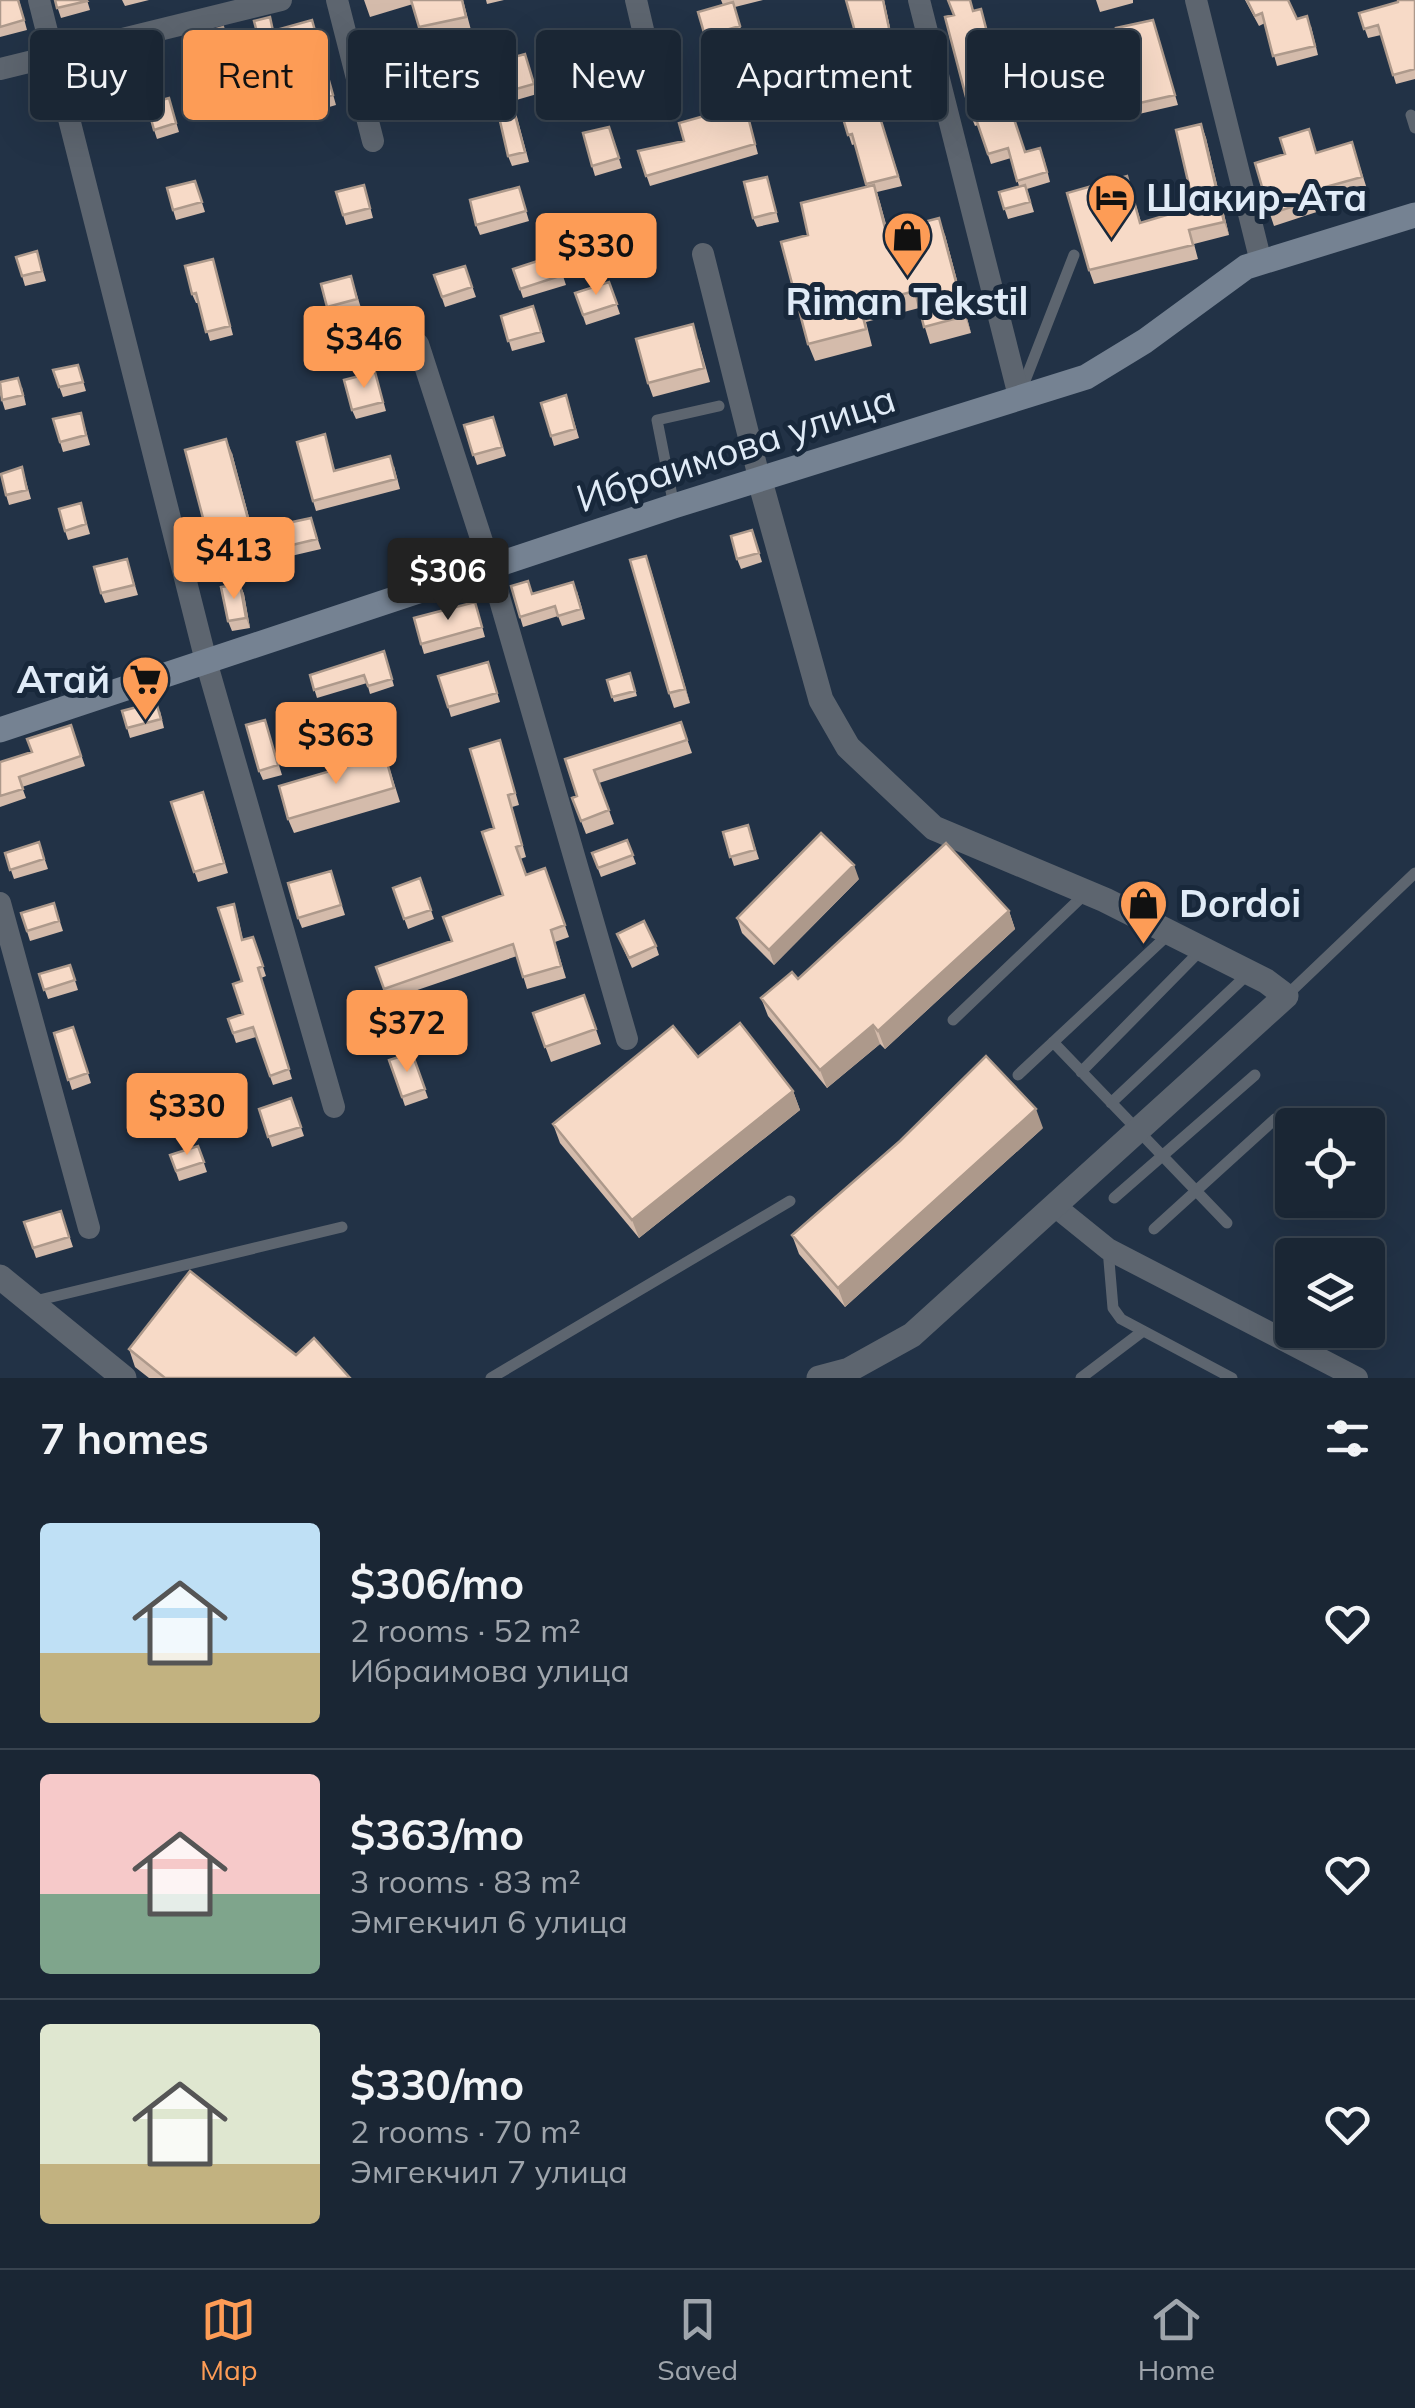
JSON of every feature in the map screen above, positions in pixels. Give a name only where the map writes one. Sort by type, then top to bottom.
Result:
[{"type":"main road","name":"Ибраимова улица","points":[[0,730],[674,506],[1086,376],[1145,341],[1246,267],[1415,215]]},
{"type":"street","points":[[38,0],[46,30]]},
{"type":"street","points":[[162,30],[281,0]]},
{"type":"street","points":[[337,0],[373,140]]},
{"type":"street","points":[[636,0],[643,30]]},
{"type":"street","points":[[918,0],[1019,396]]},
{"type":"street","points":[[1196,0],[1261,262]]},
{"type":"street","points":[[0,69],[30,62]]},
{"type":"street","points":[[70,120],[206,661],[334,1107]]},
{"type":"street","points":[[703,254],[821,700],[848,747],[934,828],[1087,892],[1248,972],[1286,996],[912,1334],[852,1374],[820,1378]]},
{"type":"street","points":[[373,350],[418,344],[491,569],[627,1039]]},
{"type":"street","points":[[0,903],[89,1228]]},
{"type":"street","points":[[1056,1207],[1108,1248],[1357,1378]]},
{"type":"street","points":[[0,1277],[124,1378]]},
{"type":"lane","points":[[1411,115],[1415,128]]},
{"type":"lane","points":[[1019,396],[1074,255]]},
{"type":"lane","points":[[674,506],[657,420],[719,406]]},
{"type":"lane","points":[[1286,996],[1415,873]]},
{"type":"lane","points":[[953,1020],[1087,892]]},
{"type":"lane","points":[[1018,1075],[1170,933]]},
{"type":"lane","points":[[1082,1072],[1203,949]]},
{"type":"lane","points":[[1110,1103],[1248,972]]},
{"type":"lane","points":[[1053,1042],[1227,1224]]},
{"type":"lane","points":[[1114,1198],[1255,1075]]},
{"type":"lane","points":[[1154,1229],[1275,1121]]},
{"type":"lane","points":[[490,1378],[790,1200]]},
{"type":"lane","points":[[31,1302],[342,1226]]},
{"type":"lane","points":[[1108,1248],[1113,1308],[1143,1331],[1232,1378]]},
{"type":"lane","points":[[1081,1378],[1143,1331]]},
{"type":"building","points":[[0,0],[18,0],[24,20],[0,27]]},
{"type":"building","points":[[55,0],[86,0],[87,1],[57,8]]},
{"type":"building","points":[[411,0],[462,0],[466,17],[419,27]]},
{"type":"building","points":[[846,0],[883,0],[889,30],[855,30]]},
{"type":"building","points":[[948,0],[970,0],[973,11],[981,9],[986,30],[967,30],[967,101],[945,17],[954,15]]},
{"type":"building","points":[[1247,0],[1288,0],[1297,19],[1307,16],[1315,46],[1273,56],[1262,13],[1255,16]]},
{"type":"building","points":[[1398,0],[1415,0],[1415,69],[1393,75],[1378,25],[1364,29],[1359,13]]},
{"type":"building","points":[[733,2],[740,26],[703,30],[698,12]]},
{"type":"building","points":[[270,17],[273,30],[256,30],[254,21]]},
{"type":"building","points":[[312,20],[315,30],[277,30]]},
{"type":"building","points":[[1153,20],[1175,95],[1140,103],[1140,30],[1116,28]]},
{"type":"building","points":[[525,54],[534,84],[516,89],[516,57]]},
{"type":"building","points":[[169,98],[176,123],[154,130],[151,120],[163,120],[163,100]]},
{"type":"building","points":[[701,117],[701,120],[749,120],[755,144],[646,176],[638,151],[684,141],[679,123]]},
{"type":"building","points":[[516,119],[525,152],[508,156],[500,120]]},
{"type":"building","points":[[844,120],[881,120],[898,176],[866,184],[852,134],[848,135]]},
{"type":"building","points":[[976,120],[1014,120],[1025,152],[1040,148],[1047,172],[1017,181],[1008,148],[988,154]]},
{"type":"building","points":[[1201,124],[1224,222],[1189,230],[1193,245],[1089,270],[1067,193],[1127,176],[1140,223],[1194,207],[1176,130]]},
{"type":"building","points":[[609,127],[619,158],[592,166],[583,133]]},
{"type":"building","points":[[1309,129],[1316,153],[1352,142],[1362,177],[1326,187],[1328,195],[1270,214],[1255,163],[1285,154],[1280,138]]},
{"type":"building","points":[[767,177],[776,212],[753,218],[744,182]]},
{"type":"building","points":[[195,181],[202,202],[173,210],[167,188]]},
{"type":"building","points":[[364,185],[370,208],[343,215],[336,192]]},
{"type":"building","points":[[874,185],[886,232],[939,218],[965,316],[924,327],[915,291],[860,305],[866,329],[808,344],[781,242],[808,235],[801,203]]},
{"type":"building","points":[[1025,185],[1030,202],[1004,209],[999,192]]},
{"type":"building","points":[[519,187],[526,211],[476,225],[470,200]]},
{"type":"building","points":[[37,251],[42,271],[22,276],[16,257]]},
{"type":"building","points":[[556,255],[563,275],[520,289],[513,269]]},
{"type":"building","points":[[213,259],[230,326],[206,332],[185,266]]},
{"type":"building","points":[[465,266],[472,287],[442,297],[434,275]]},
{"type":"building","points":[[351,276],[357,299],[327,307],[321,284]]},
{"type":"building","points":[[609,282],[617,304],[583,315],[575,293]]},
{"type":"building","points":[[533,306],[541,332],[508,341],[501,316]]},
{"type":"building","points":[[693,324],[704,368],[648,383],[636,339]]},
{"type":"building","points":[[78,365],[83,382],[59,387],[53,370]]},
{"type":"building","points":[[375,372],[383,402],[352,410],[344,380]]},
{"type":"building","points":[[18,378],[23,395],[2,400],[0,382]]},
{"type":"building","points":[[566,395],[575,429],[551,436],[541,403]]},
{"type":"building","points":[[81,413],[86,435],[60,442],[53,419]]},
{"type":"building","points":[[493,417],[502,447],[473,455],[464,425]]},
{"type":"building","points":[[325,434],[334,471],[390,456],[396,479],[313,501],[297,442]]},
{"type":"building","points":[[226,439],[250,526],[208,537],[185,450]]},
{"type":"building","points":[[22,467],[27,490],[6,495],[1,474]]},
{"type":"building","points":[[81,503],[86,524],[65,531],[59,509]]},
{"type":"building","points":[[311,518],[317,539],[288,546],[283,524]]},
{"type":"building","points":[[752,530],[759,553],[737,559],[731,536]]},
{"type":"building","points":[[646,556],[685,689],[669,693],[630,560]]},
{"type":"building","points":[[127,559],[134,585],[101,593],[94,567]]},
{"type":"building","points":[[528,581],[532,594],[573,582],[581,609],[558,616],[555,606],[520,617],[511,586]]},
{"type":"building","points":[[240,584],[246,618],[228,621],[221,587]]},
{"type":"building","points":[[475,602],[482,627],[421,644],[414,618]]},
{"type":"building","points":[[384,651],[392,679],[368,686],[364,675],[314,690],[310,675]]},
{"type":"building","points":[[488,662],[497,693],[448,707],[438,676]]},
{"type":"building","points":[[630,673],[635,691],[612,697],[607,680]]},
{"type":"building","points":[[156,702],[161,719],[127,728],[122,711]]},
{"type":"building","points":[[265,720],[278,765],[259,771],[246,725]]},
{"type":"building","points":[[681,722],[687,740],[594,770],[609,810],[581,821],[565,759]]},
{"type":"building","points":[[71,725],[81,756],[19,777],[23,789],[0,796],[0,762],[32,752],[27,739]]},
{"type":"building","points":[[500,740],[515,793],[508,795],[522,845],[516,847],[526,875],[545,868],[565,925],[551,930],[561,966],[523,977],[513,944],[384,989],[376,967],[452,941],[443,917],[503,895],[482,832],[494,828],[470,749]]},
{"type":"building","points":[[385,755],[394,788],[288,819],[279,786]]},
{"type":"building","points":[[203,792],[224,863],[194,872],[171,802]]},
{"type":"building","points":[[748,825],[755,850],[730,857],[723,832]]},
{"type":"building","points":[[821,833],[854,865],[769,950],[737,918]]},
{"type":"building","points":[[627,840],[633,855],[598,868],[592,853]]},
{"type":"building","points":[[39,842],[44,859],[10,870],[5,853]]},
{"type":"building","points":[[946,843],[1009,911],[878,1031],[873,1025],[820,1070],[761,998],[792,972],[798,979]]},
{"type":"building","points":[[331,871],[341,905],[298,918],[288,883]]},
{"type":"building","points":[[420,878],[431,910],[404,919],[393,888]]},
{"type":"building","points":[[54,903],[59,921],[27,931],[21,913]]},
{"type":"building","points":[[234,904],[242,940],[253,937],[263,966],[258,968],[289,1069],[270,1076],[253,1027],[233,1033],[228,1019],[243,1014],[233,984],[242,981],[218,908]]},
{"type":"building","points":[[644,921],[656,946],[629,958],[617,934]]},
{"type":"building","points":[[70,965],[75,980],[44,990],[39,974]]},
{"type":"building","points":[[584,995],[596,1029],[545,1047],[533,1013]]},
{"type":"building","points":[[740,1023],[793,1091],[632,1220],[553,1124],[673,1026],[698,1057]]},
{"type":"building","points":[[73,1027],[88,1073],[68,1080],[54,1033]]},
{"type":"building","points":[[412,1053],[425,1089],[402,1097],[389,1060]]},
{"type":"building","points":[[986,1056],[1036,1109],[838,1288],[792,1235],[900,1141]]},
{"type":"building","points":[[291,1098],[301,1127],[268,1137],[259,1109]]},
{"type":"building","points":[[198,1146],[204,1162],[176,1171],[170,1155]]},
{"type":"building","points":[[61,1211],[69,1237],[33,1248],[24,1222]]},
{"type":"building","points":[[190,1271],[296,1355],[314,1338],[350,1378],[165,1378],[129,1349]]},
{"type":"place","name":"Шакир-Ата","points":[[1111,240]]},
{"type":"place","name":"Riman Tekstil","points":[[907,278]]},
{"type":"place","name":"Атай","points":[[145,722]]},
{"type":"place","name":"Dordoi","points":[[1144,946]]}]
